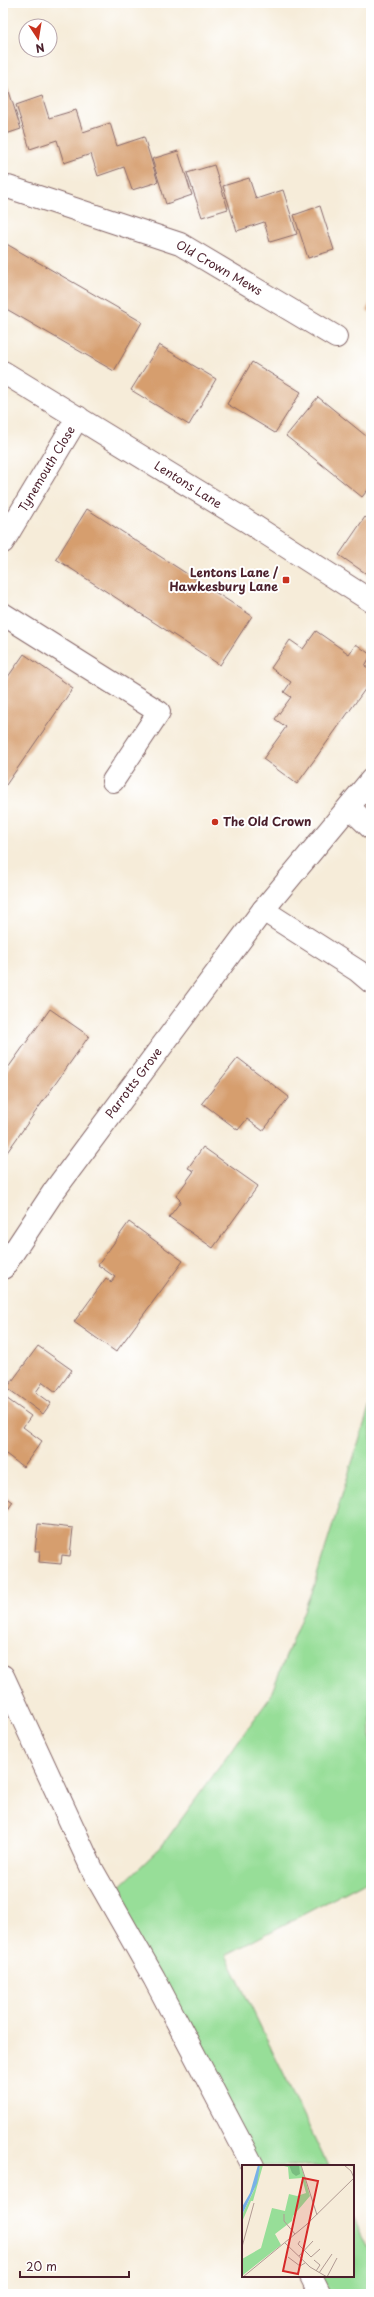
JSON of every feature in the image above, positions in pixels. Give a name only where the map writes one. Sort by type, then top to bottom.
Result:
[{"type":"street","name":"Old Crown Mews","points":[[3,188],[8,187],[180,244],[336,336]]},
{"type":"street","name":"Lentons Lane","points":[[3,372],[245,520],[371,601]]},
{"type":"street","name":"Tynemouth Close","points":[[3,542],[78,417]]},
{"type":"street","points":[[3,614],[159,712],[113,781]]},
{"type":"street","name":"Parrotts Grove","points":[[3,1268],[54,1191],[266,906],[371,780]]},
{"type":"street","points":[[349,807],[371,828]]},
{"type":"street","points":[[266,906],[358,971],[371,982]]},
{"type":"street","points":[[3,1676],[96,1878],[154,1978],[252,2165]]},
{"type":"street","points":[[312,2277],[320,2294]]},
{"type":"green space","points":[[371,1402],[371,1879],[226,1955],[328,2165],[252,2165],[107,1899],[161,1847],[269,1699],[314,1585]]},
{"type":"green space","points":[[354,2219],[371,2254],[371,2294],[320,2294],[312,2277],[354,2277]]},
{"type":"building","points":[[7,85],[21,129],[3,135],[3,86]]},
{"type":"building","points":[[42,96],[49,118],[76,110],[83,132],[110,123],[117,146],[144,137],[158,182],[132,190],[124,167],[98,176],[91,154],[64,163],[57,140],[30,149],[16,105]]},
{"type":"building","points":[[178,151],[192,195],[166,204],[152,159]]},
{"type":"building","points":[[214,165],[228,209],[202,217],[187,173]]},
{"type":"building","points":[[249,178],[256,199],[283,190],[297,234],[270,242],[264,222],[237,231],[223,186]]},
{"type":"building","points":[[320,206],[334,250],[308,258],[294,215]]},
{"type":"building","points":[[3,242],[142,322],[114,371],[3,307]]},
{"type":"building","points":[[371,301],[371,313],[366,310]]},
{"type":"building","points":[[159,345],[216,379],[189,425],[131,390]]},
{"type":"building","points":[[252,362],[301,392],[275,433],[227,404]]},
{"type":"building","points":[[318,397],[371,440],[371,486],[362,497],[286,436]]},
{"type":"building","points":[[87,509],[252,616],[220,665],[56,559]]},
{"type":"building","points":[[365,517],[371,521],[371,577],[339,555]]},
{"type":"building","points":[[316,631],[349,654],[356,644],[371,655],[365,666],[371,670],[371,681],[297,784],[263,759],[286,727],[275,719],[291,697],[284,692],[291,682],[271,668],[290,640],[303,649]]},
{"type":"building","points":[[24,654],[73,688],[6,785],[3,783],[3,684]]},
{"type":"building","points":[[50,1009],[89,1036],[3,1158],[3,1075]]},
{"type":"building","points":[[238,1058],[289,1097],[263,1131],[247,1119],[238,1130],[202,1103]]},
{"type":"building","points":[[203,1147],[258,1186],[213,1248],[169,1217],[181,1201],[176,1196],[194,1171],[188,1168]]},
{"type":"building","points":[[129,1222],[183,1261],[116,1352],[74,1322],[106,1278],[111,1282],[115,1277],[98,1265]]},
{"type":"building","points":[[38,1346],[72,1370],[56,1392],[43,1382],[36,1392],[51,1403],[43,1414],[7,1388]]},
{"type":"building","points":[[3,1396],[31,1416],[23,1427],[42,1441],[23,1467],[6,1454],[3,1457]]},
{"type":"building","points":[[3,1495],[13,1502],[3,1517]]},
{"type":"building","points":[[38,1524],[73,1528],[70,1556],[62,1555],[61,1564],[39,1562],[40,1551],[35,1551]]},
{"type":"place","name":"Lentons Lane / Hawkesbury Lane","points":[[286,580]]},
{"type":"place","name":"The Old Crown","points":[[215,822]]}]
